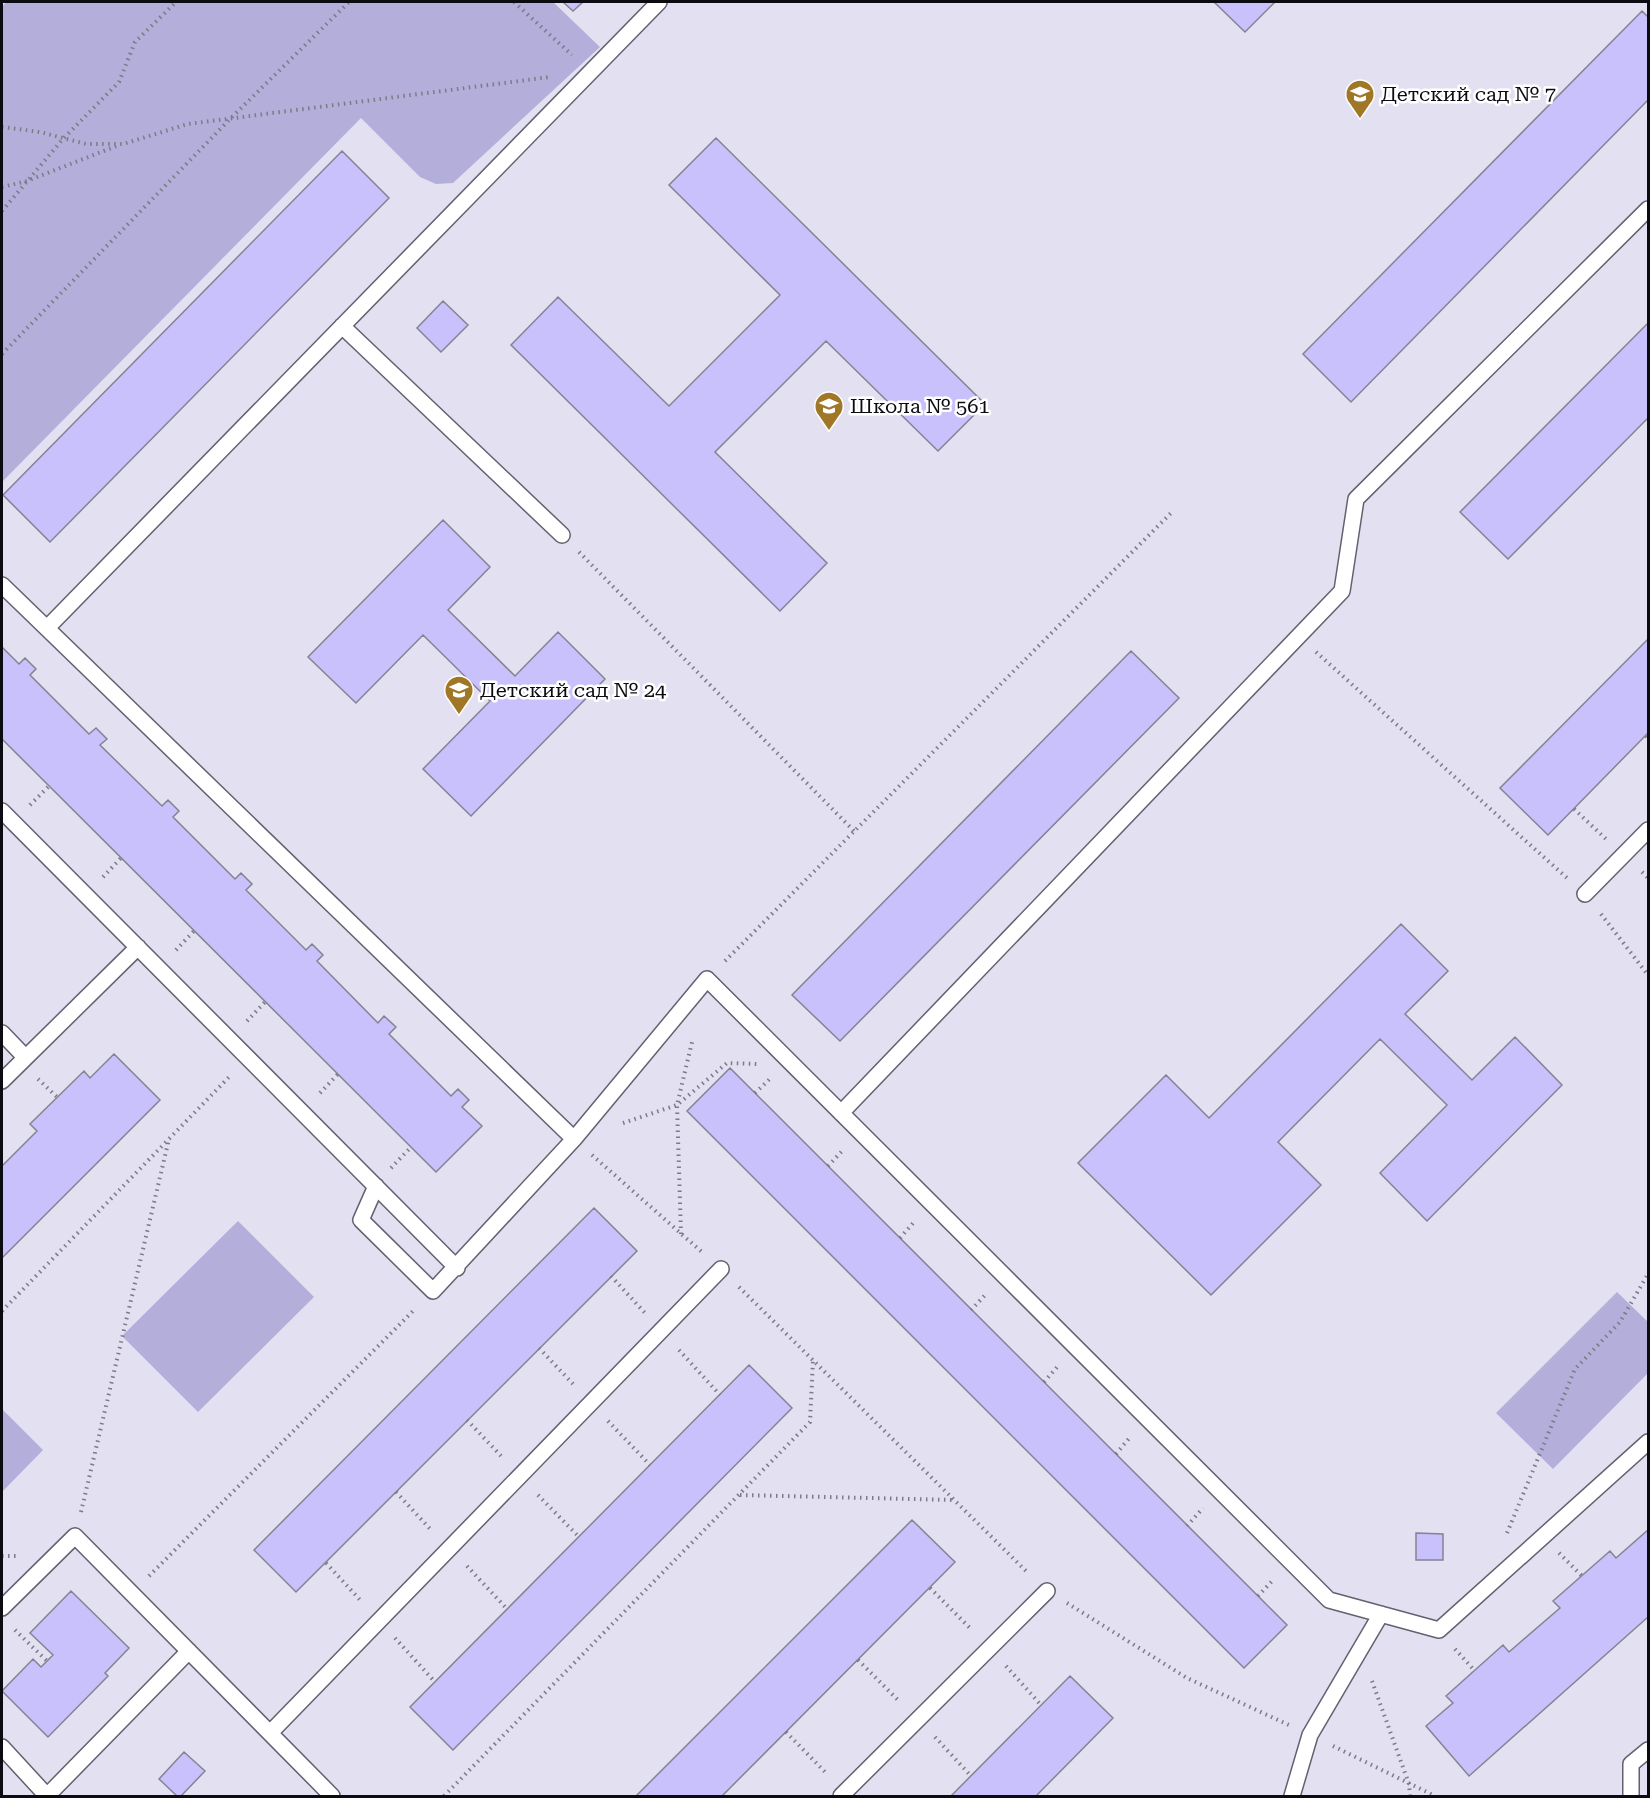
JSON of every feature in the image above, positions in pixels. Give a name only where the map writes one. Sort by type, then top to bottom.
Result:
[{"type":"lane","points":[[47,628],[659,2]]},
{"type":"lane","points":[[841,1113],[1342,591],[1356,499],[1648,208]]},
{"type":"lane","points":[[342,327],[562,535]]},
{"type":"lane","points":[[2,585],[574,1139]]},
{"type":"lane","points":[[2,813],[457,1268]]},
{"type":"lane","points":[[1585,894],[1648,830]]},
{"type":"lane","points":[[2,1081],[138,947]]},
{"type":"lane","points":[[376,1186],[361,1220],[433,1291],[457,1268],[574,1139],[707,979],[1329,1600],[1439,1630],[1648,1442]]},
{"type":"lane","points":[[2,1033],[26,1057]]},
{"type":"lane","points":[[270,1733],[721,1269]]},
{"type":"lane","points":[[2,1608],[75,1536],[332,1797]]},
{"type":"lane","points":[[843,1795],[1047,1591]]},
{"type":"lane","points":[[1292,1797],[1310,1735],[1381,1614]]},
{"type":"lane","points":[[2,1747],[47,1796],[189,1651]]},
{"type":"lane","points":[[1630,1797],[1631,1764],[1648,1749]]},
{"type":"path","points":[[2,211],[62,140],[119,82],[135,42],[176,2]]},
{"type":"path","points":[[2,354],[230,119],[349,2]]},
{"type":"path","points":[[514,2],[590,72]]},
{"type":"path","points":[[2,187],[27,181],[123,144],[188,124],[590,72]]},
{"type":"path","points":[[2,127],[40,132],[62,140],[86,144],[123,144]]},
{"type":"path","points":[[707,979],[1173,511]]},
{"type":"path","points":[[562,535],[854,831]]},
{"type":"path","points":[[1298,636],[1585,894],[1648,975]]},
{"type":"path","points":[[681,1234],[677,1105],[694,1036]]},
{"type":"path","points":[[2,1311],[249,1058]]},
{"type":"path","points":[[615,1125],[677,1105],[727,1063],[761,1064]]},
{"type":"path","points":[[75,1536],[169,1139]]},
{"type":"path","points":[[574,1139],[721,1269],[1047,1591],[1187,1678],[1310,1735],[1435,1797]]},
{"type":"path","points":[[1507,1534],[1575,1370],[1620,1322],[1648,1274]]},
{"type":"path","points":[[132,1594],[433,1291]]},
{"type":"path","points":[[444,1797],[810,1422],[813,1360]]},
{"type":"path","points":[[739,1495],[955,1500]]},
{"type":"path","points":[[930,1587],[990,1648],[1041,1705]]},
{"type":"path","points":[[9,1624],[47,1661]]},
{"type":"path","points":[[1360,1650],[1409,1784],[1410,1797]]},
{"type":"path","points":[[858,1660],[919,1720],[971,1776]]},
{"type":"path","points":[[786,1732],[843,1795]]},
{"type":"shaded area","points":[[6,2],[553,2],[600,47],[453,183],[436,184],[420,177],[361,118],[2,482],[2,7]]},
{"type":"shaded area","points":[[238,1221],[314,1297],[198,1412],[122,1336]]},
{"type":"shaded area","points":[[1617,1292],[1648,1322],[1648,1373],[1553,1469],[1496,1413]]},
{"type":"shaded area","points":[[2,1409],[43,1450],[2,1492]]},
{"type":"building","points":[[563,2],[583,2],[573,11]]},
{"type":"building","points":[[1214,2],[1275,2],[1245,32]]},
{"type":"building","points":[[1642,11],[1648,17],[1648,100],[1351,402],[1303,354]]},
{"type":"building","points":[[716,138],[985,404],[938,451],[826,341],[715,452],[827,563],[780,611],[511,345],[558,297],[669,406],[780,295],[669,185]]},
{"type":"building","points":[[342,151],[389,198],[50,542],[3,495]]},
{"type":"building","points":[[443,301],[468,325],[441,352],[417,328]]},
{"type":"building","points":[[1648,323],[1648,418],[1508,559],[1460,512]]},
{"type":"building","points":[[443,520],[490,567],[448,610],[515,676],[558,632],[605,679],[471,816],[423,769],[490,701],[423,635],[356,703],[308,657]]},
{"type":"building","points":[[1648,639],[1648,733],[1548,835],[1500,788]]},
{"type":"building","points":[[2,647],[19,664],[25,658],[36,669],[30,675],[89,734],[96,728],[107,739],[100,745],[162,806],[168,800],[179,811],[173,817],[235,879],[241,873],[252,884],[246,890],[306,950],[312,944],[323,955],[317,961],[378,1023],[384,1016],[396,1027],[389,1034],[451,1096],[458,1089],[469,1100],[462,1107],[482,1126],[436,1172],[2,739]]},
{"type":"building","points":[[1131,651],[1179,698],[840,1041],[792,995]]},
{"type":"building","points":[[1401,924],[1448,971],[1405,1014],[1472,1080],[1515,1037],[1562,1085],[1427,1221],[1380,1173],[1447,1105],[1380,1039],[1278,1142],[1321,1185],[1211,1295],[1078,1163],[1166,1075],[1209,1118]]},
{"type":"building","points":[[114,1054],[160,1100],[2,1258],[2,1166],[37,1131],[30,1124],[84,1071],[90,1078]]},
{"type":"building","points":[[730,1068],[1287,1625],[1244,1668],[687,1111]]},
{"type":"building","points":[[594,1208],[637,1251],[296,1592],[254,1550]]},
{"type":"building","points":[[749,1365],[792,1408],[453,1750],[410,1707]]},
{"type":"building","points":[[912,1520],[955,1562],[722,1796],[636,1796]]},
{"type":"building","points":[[1648,1530],[1648,1617],[1469,1776],[1426,1726],[1453,1703],[1446,1696],[1503,1645],[1509,1652],[1560,1608],[1553,1601],[1610,1551],[1616,1558]]},
{"type":"building","points":[[1416,1533],[1443,1534],[1443,1560],[1416,1560]]},
{"type":"building","points":[[71,1591],[129,1648],[105,1673],[108,1676],[48,1737],[2,1691],[33,1659],[41,1667],[53,1655],[30,1633]]},
{"type":"building","points":[[1070,1676],[1113,1718],[1036,1796],[951,1796]]},
{"type":"building","points":[[184,1752],[205,1771],[181,1796],[177,1796],[159,1779]]},
{"type":"place","name":"Детский сад № 7","points":[[1360,120]]},
{"type":"place","name":"Школа № 561","points":[[829,432]]},
{"type":"place","name":"Детский сад № 24","points":[[459,716]]}]
